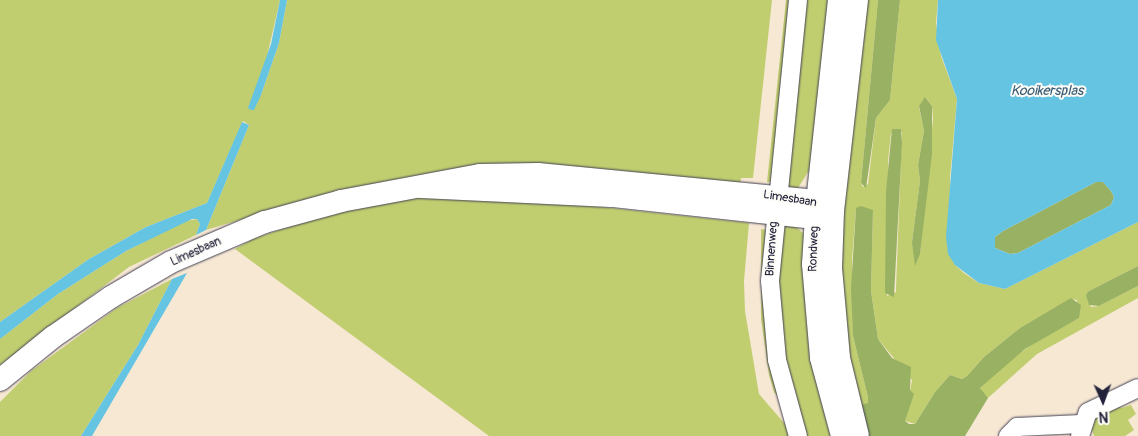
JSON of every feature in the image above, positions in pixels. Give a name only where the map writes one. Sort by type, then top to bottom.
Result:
[{"type":"main road","name":"Rondweg","points":[[839,0],[822,210],[831,268],[834,323],[858,436]]},
{"type":"main road","name":"Rondweg","points":[[842,436],[818,335],[813,264],[857,0]]},
{"type":"main road","name":"Limesbaan","points":[[0,380],[53,337],[111,297],[171,262],[265,222],[341,201],[480,175],[538,174],[762,204],[822,210]]},
{"type":"street","name":"Binnenweg","points":[[798,0],[762,204],[770,281],[772,327],[783,383],[798,436]]},
{"type":"street","points":[[1008,436],[1017,427],[1080,430],[1092,408],[1138,388]]},
{"type":"green space","points":[[0,0],[280,0],[265,65],[261,95],[279,43],[287,0],[772,0],[753,178],[741,178],[740,185],[320,196],[206,230],[249,125],[243,121],[207,203],[146,227],[89,259],[0,322]]},
{"type":"green space","points":[[786,0],[793,0],[773,182],[767,182]]},
{"type":"green space","points":[[803,0],[829,0],[810,169],[798,188],[781,193]]},
{"type":"green space","points":[[860,0],[878,0],[861,183],[863,187],[868,184],[876,118],[890,100],[900,0],[938,0],[936,23],[941,56],[957,99],[950,178],[955,265],[964,273],[979,283],[1005,289],[1138,222],[1138,266],[1089,291],[1088,301],[1091,307],[1099,306],[1138,286],[1138,298],[1037,354],[988,398],[982,393],[980,388],[1007,362],[1043,337],[1079,318],[1077,300],[1071,299],[1020,328],[984,357],[967,376],[962,379],[950,375],[935,392],[915,424],[905,421],[912,380],[878,339],[871,291],[873,210],[856,208],[852,260],[853,336],[868,397],[868,404],[863,406],[854,407],[834,286]],"holes":[[[926,98],[932,106],[933,119],[920,254],[912,242],[920,181],[918,165],[924,131],[919,107]],[[902,132],[896,292],[887,296],[888,161],[891,133]]]},
{"type":"green space","points":[[878,0],[900,0],[890,100],[876,118],[866,188],[861,183]]},
{"type":"green space","points":[[925,97],[932,106],[932,154],[920,254],[915,266],[912,242],[920,181],[918,165],[924,131],[919,106]]},
{"type":"green space","points":[[892,129],[901,129],[902,143],[894,297],[885,293],[886,191]]},
{"type":"green space","points":[[1096,182],[1103,182],[1111,191],[1114,197],[1111,205],[1018,253],[1010,254],[995,248],[995,237],[1003,231]]},
{"type":"green space","points":[[428,194],[498,196],[749,223],[744,281],[745,311],[759,394],[785,424],[790,436],[489,436],[235,249],[253,239],[296,224],[364,205]]},
{"type":"green space","points":[[861,206],[873,210],[871,291],[878,339],[892,358],[911,367],[910,390],[914,394],[905,421],[909,424],[915,424],[935,392],[950,375],[962,379],[967,376],[984,357],[1020,328],[1071,298],[1081,305],[1079,318],[1025,349],[980,388],[988,398],[965,436],[865,436],[854,407],[868,403],[868,397],[853,336],[851,289],[856,208]]},
{"type":"green space","points":[[197,219],[200,224],[196,235],[129,267],[0,365],[0,339],[58,294],[126,251],[186,221]]},
{"type":"green space","points":[[778,222],[794,225],[803,233],[808,244],[836,436],[804,436],[779,337]]},
{"type":"green space","points":[[761,229],[767,230],[784,405],[774,392],[769,375],[761,319]]},
{"type":"green space","points":[[1138,266],[1138,286],[1099,306],[1089,305],[1086,295],[1089,291]]},
{"type":"green space","points":[[172,279],[138,345],[81,436],[0,436],[0,402],[31,371],[117,308]]},
{"type":"green space","points":[[1119,405],[1121,408],[1131,405],[1136,414],[1128,420],[1134,430],[1125,436],[1094,436],[1089,421]]},
{"type":"water","points":[[280,0],[287,0],[279,43],[261,95],[254,110],[251,110],[248,108],[271,44]]},
{"type":"water","name":"Kooikersplas","points":[[938,0],[1138,0],[1138,222],[1005,289],[979,283],[955,265],[948,254],[946,237],[957,99],[936,40]],"holes":[[[1096,182],[1103,182],[1114,197],[1111,205],[1018,253],[1010,254],[995,248],[995,237],[1003,231]]]},
{"type":"water","points":[[242,122],[249,125],[206,230],[196,235],[200,224],[197,219],[192,219],[126,251],[58,294],[0,339],[0,322],[89,259],[146,227],[207,203]]},
{"type":"water","points":[[187,273],[92,436],[81,436],[138,345],[172,279]]}]
